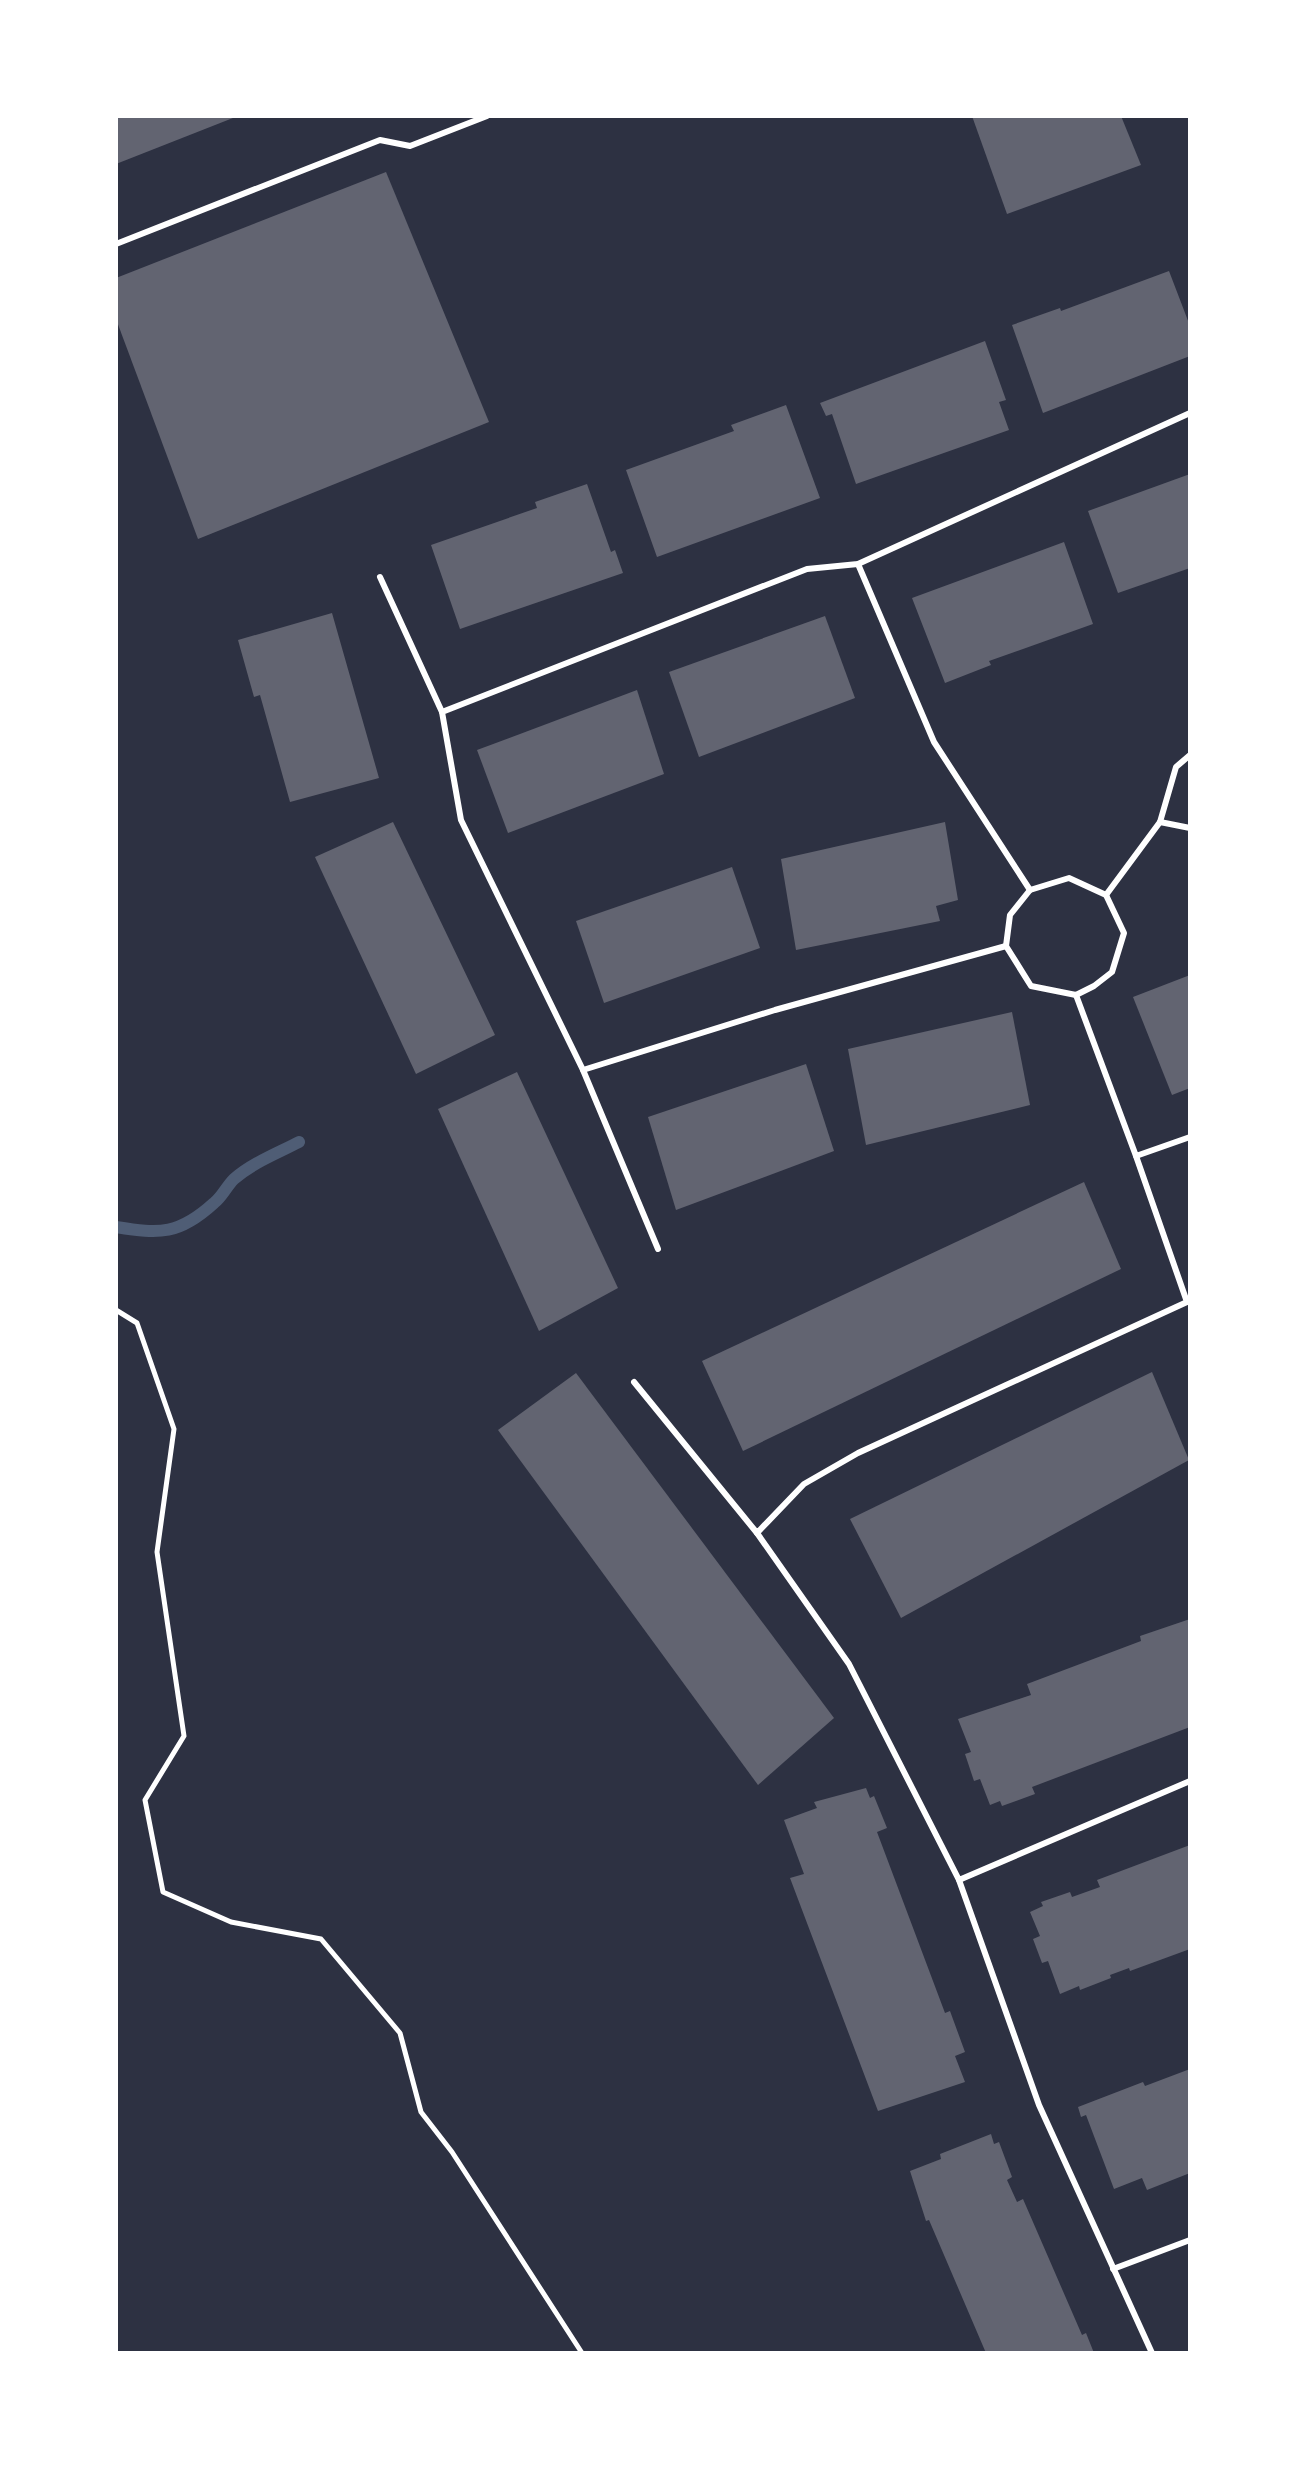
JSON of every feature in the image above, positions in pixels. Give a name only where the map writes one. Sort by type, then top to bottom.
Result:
[{"type":"lane","points":[[116,244],[380,140],[410,146],[487,116]]},
{"type":"lane","points":[[442,712],[807,569],[858,564],[1190,413]]},
{"type":"lane","points":[[858,564],[934,742],[1030,890]]},
{"type":"lane","points":[[380,577],[442,712],[461,820],[583,1070],[658,1249]]},
{"type":"lane","points":[[1106,895],[1160,822],[1176,767],[1190,755]]},
{"type":"lane","points":[[1160,822],[1190,828]]},
{"type":"lane","points":[[1069,878],[1106,895],[1124,933],[1112,972],[1076,995],[1031,986],[1006,946],[1010,915],[1030,890],[1069,878]]},
{"type":"lane","points":[[583,1070],[775,1010],[1006,946]]},
{"type":"lane","points":[[757,1533],[804,1484],[858,1453],[1188,1305],[1076,995]]},
{"type":"lane","points":[[1136,1156],[1190,1137]]},
{"type":"lane","points":[[634,1382],[757,1533],[849,1664],[959,1880],[1039,2105],[1152,2353]]},
{"type":"lane","points":[[959,1880],[1190,1781]]},
{"type":"lane","points":[[1113,2269],[1190,2240]]},
{"type":"path","points":[[116,1310],[137,1323],[174,1429],[157,1552],[184,1736],[145,1800],[163,1892],[231,1922],[321,1939],[400,2033],[421,2112],[452,2152],[582,2353]]},
{"type":"building","points":[[116,116],[238,116],[116,164]]},
{"type":"building","points":[[972,116],[1121,116],[1141,165],[1007,214]]},
{"type":"building","points":[[386,172],[489,422],[198,539],[116,319],[116,278]]},
{"type":"building","points":[[1169,271],[1190,326],[1190,356],[1043,413],[1012,325],[1060,308],[1061,311]]},
{"type":"building","points":[[985,341],[1006,400],[999,402],[1009,430],[856,484],[832,414],[826,416],[820,403]]},
{"type":"building","points":[[786,405],[820,498],[657,557],[626,470],[734,431],[731,425]]},
{"type":"building","points":[[1190,474],[1190,568],[1118,593],[1088,511]]},
{"type":"building","points":[[587,484],[611,552],[615,550],[623,573],[460,629],[431,545],[537,508],[535,502]]},
{"type":"building","points":[[1064,542],[1093,624],[989,661],[991,665],[945,683],[912,598]]},
{"type":"building","points":[[332,613],[379,778],[290,802],[260,695],[254,697],[238,640]]},
{"type":"building","points":[[825,616],[855,698],[699,757],[669,672]]},
{"type":"building","points":[[637,690],[664,774],[508,833],[477,750]]},
{"type":"building","points":[[393,822],[495,1035],[416,1074],[315,857]]},
{"type":"building","points":[[945,822],[958,900],[936,906],[940,921],[796,950],[781,859]]},
{"type":"building","points":[[732,867],[760,948],[604,1003],[576,921]]},
{"type":"building","points":[[1190,975],[1190,1088],[1172,1095],[1133,997]]},
{"type":"building","points":[[1012,1012],[1030,1105],[866,1145],[848,1049]]},
{"type":"building","points":[[806,1064],[834,1151],[676,1210],[648,1117]]},
{"type":"building","points":[[517,1072],[618,1288],[539,1331],[438,1109]]},
{"type":"building","points":[[1084,1182],[1121,1269],[743,1451],[702,1361]]},
{"type":"building","points":[[1152,1372],[1189,1460],[901,1618],[850,1519]]},
{"type":"building","points":[[576,1373],[834,1718],[758,1785],[498,1430]]},
{"type":"building","points":[[1190,1619],[1190,1727],[1032,1787],[1035,1794],[1002,1806],[1000,1801],[990,1805],[980,1779],[974,1781],[965,1754],[971,1752],[958,1719],[1031,1695],[1027,1684],[1141,1641],[1140,1636]]},
{"type":"building","points":[[866,1788],[870,1798],[874,1796],[887,1828],[877,1832],[945,2013],[950,2011],[965,2052],[955,2056],[965,2082],[878,2111],[790,1878],[804,1874],[784,1820],[817,1808],[814,1802]]},
{"type":"building","points":[[1190,1845],[1190,1949],[1110,1975],[1111,1978],[1080,1990],[1079,1986],[1060,1994],[1048,1961],[1042,1963],[1033,1939],[1040,1936],[1030,1912],[1043,1906],[1041,1902],[1070,1892],[1072,1897],[1100,1887],[1097,1880]]},
{"type":"building","points":[[1190,2069],[1190,2173],[1147,2190],[1142,2178],[1114,2189],[1086,2115],[1081,2117],[1078,2107],[1143,2082],[1145,2086]]},
{"type":"building","points":[[991,2134],[994,2144],[999,2142],[1012,2177],[1007,2180],[1017,2202],[1023,2199],[1082,2335],[1086,2333],[1094,2353],[986,2353],[929,2220],[926,2221],[910,2171],[941,2159],[940,2154]]},
{"type":"waterway","points":[[116,1227],[145,1231],[179,1227],[217,1201],[241,1173],[299,1142]]}]
